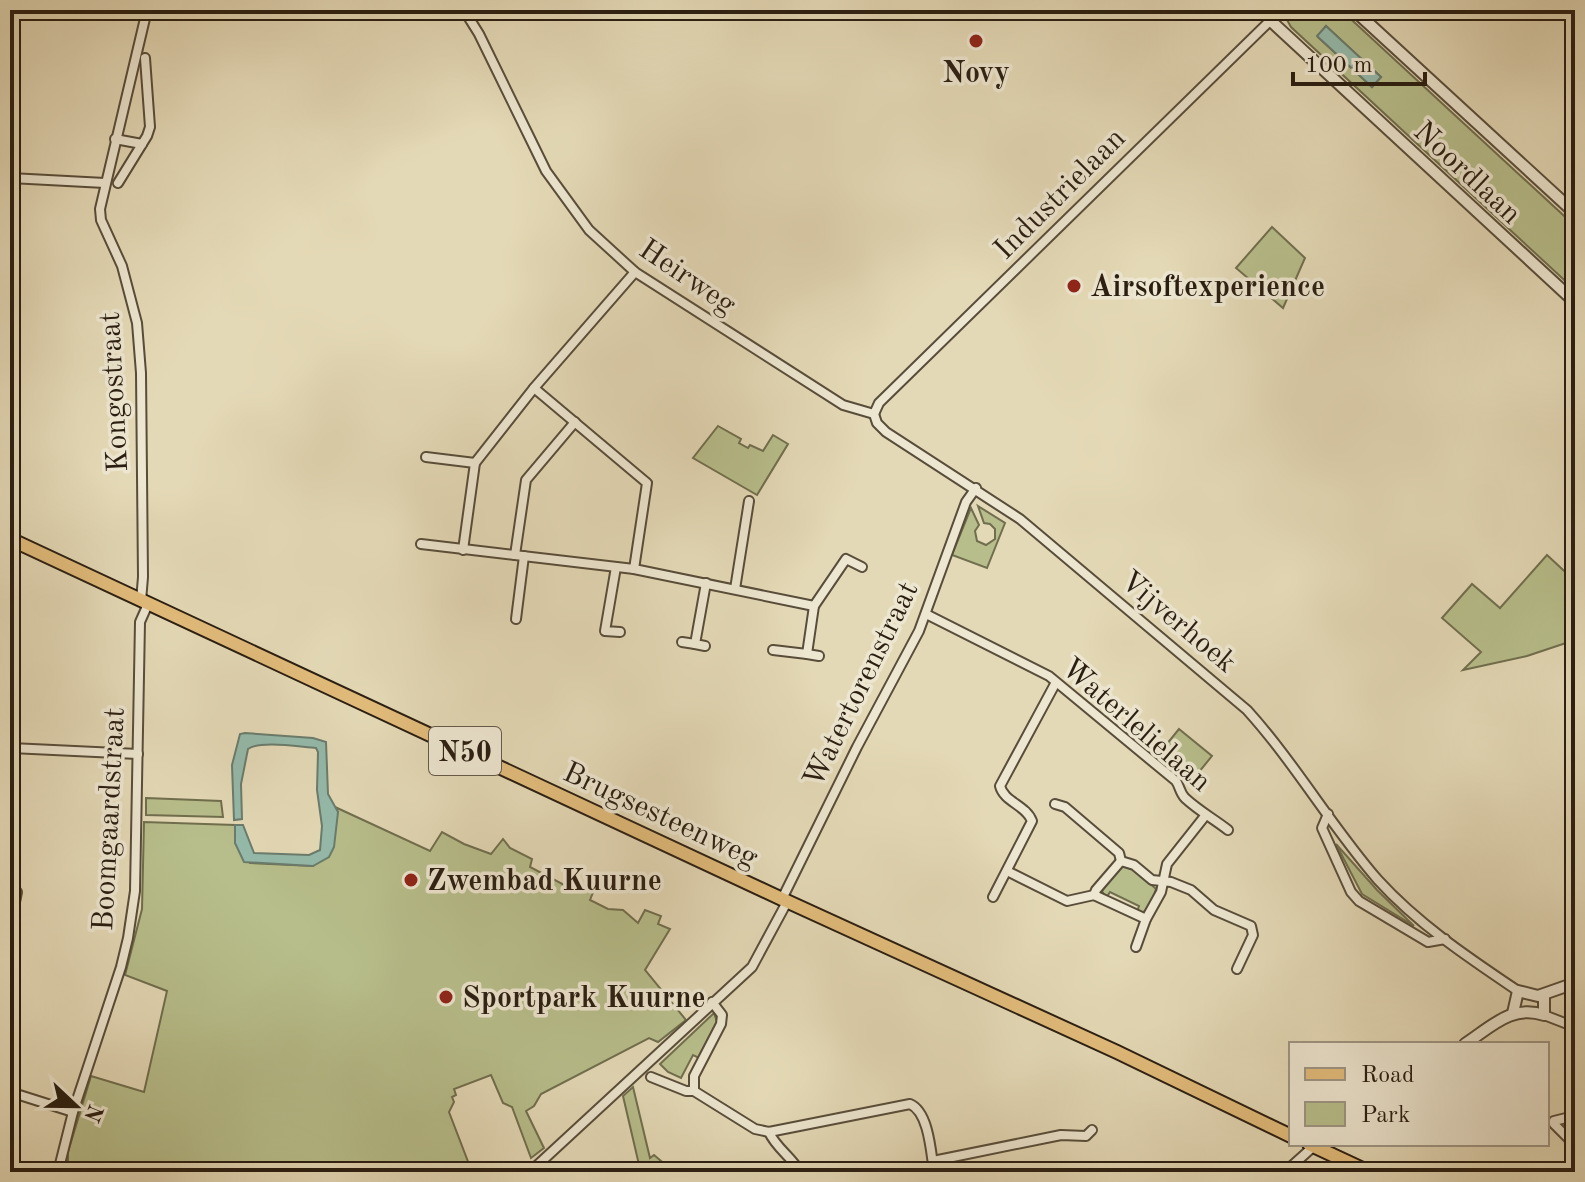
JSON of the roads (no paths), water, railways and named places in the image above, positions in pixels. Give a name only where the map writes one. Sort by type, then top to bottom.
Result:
[{"type":"main road","name":"Brugsesteenweg","points":[[10,539],[1117,1052],[1289,1135]]},
{"type":"main road","points":[[1315,1146],[1369,1172]]},
{"type":"street","name":"Kongostraat","points":[[144,602],[141,373],[132,297],[101,220],[100,209],[147,10]]},
{"type":"street","name":"Heirweg","points":[[464,10],[546,171],[589,230],[635,272],[843,405],[874,414],[883,430],[976,488]]},
{"type":"street","name":"Noordlaan","points":[[1259,10],[1575,302]]},
{"type":"street","name":"Industrielaan","points":[[874,414],[886,396],[1281,10]]},
{"type":"street","name":"Noordlaan","points":[[1354,10],[1575,213]]},
{"type":"street","points":[[118,183],[150,127],[145,58]]},
{"type":"street","points":[[115,139],[142,144]]},
{"type":"street","points":[[10,178],[105,183]]},
{"type":"street","points":[[463,550],[475,463],[534,388],[635,272]]},
{"type":"street","points":[[534,388],[647,483],[634,569]]},
{"type":"street","points":[[516,619],[526,480],[575,422]]},
{"type":"street","points":[[426,457],[475,463]]},
{"type":"street","name":"Watertorenstraat","points":[[530,1172],[752,967],[926,614],[966,502],[976,488]]},
{"type":"street","name":"Vijverhoek","points":[[976,488],[1020,519],[1247,710],[1279,746],[1381,883],[1445,939],[1518,991]]},
{"type":"street","points":[[735,589],[749,501]]},
{"type":"street","points":[[421,544],[634,569],[814,606]]},
{"type":"street","points":[[807,654],[814,606],[846,559],[862,567]]},
{"type":"street","points":[[616,567],[605,631],[620,632]]},
{"type":"street","points":[[695,644],[706,583]]},
{"type":"street","name":"Boomgaardstraat","points":[[58,1172],[73,1112],[128,938],[135,891],[140,622],[144,602]]},
{"type":"street","name":"Waterlelielaan","points":[[926,614],[1049,676],[1176,781],[1184,797],[1205,816],[1228,830]]},
{"type":"street","points":[[682,642],[705,646]]},
{"type":"street","points":[[773,650],[819,656]]},
{"type":"street","points":[[993,897],[1032,821],[1029,813],[1002,793],[1000,786],[1055,684]]},
{"type":"street","points":[[12,878],[12,748],[138,754]]},
{"type":"street","points":[[1055,804],[1065,807],[1119,853],[1121,861]]},
{"type":"street","name":"Vijverhoek","points":[[1328,814],[1322,828],[1351,892],[1359,901],[1428,942],[1445,939]]},
{"type":"street","points":[[1136,947],[1146,919],[1161,892],[1167,864],[1205,816]]},
{"type":"street","points":[[1094,895],[1121,861]]},
{"type":"street","points":[[1121,861],[1134,865],[1152,880],[1191,890],[1214,910],[1251,926],[1253,935],[1237,969]]},
{"type":"street","points":[[1007,871],[1067,901],[1094,895],[1146,919]]},
{"type":"street","points":[[10,927],[17,892]]},
{"type":"street","points":[[1513,1013],[1518,991],[1528,995],[1544,995],[1575,983]]},
{"type":"street","points":[[1544,995],[1544,1015]]},
{"type":"street","points":[[694,1091],[694,1076],[721,1024],[722,1015],[712,1002]]},
{"type":"street","points":[[1468,1042],[1513,1013],[1526,1011],[1575,1027]]},
{"type":"street","points":[[651,1077],[686,1091],[694,1091],[755,1129],[769,1132],[910,1104],[919,1109],[922,1116],[934,1172]]},
{"type":"street","points":[[10,1092],[73,1112]]},
{"type":"street","points":[[1575,1125],[1575,1116],[1554,1121],[1575,1145]]},
{"type":"street","points":[[933,1161],[1061,1135],[1086,1136],[1092,1130]]},
{"type":"street","points":[[769,1132],[775,1145],[789,1156],[800,1172]]},
{"type":"street","points":[[1285,1172],[1312,1146]]},
{"type":"place","name":"Novy","points":[[976,41]]},
{"type":"place","name":"Airsoftexperience","points":[[1074,286]]},
{"type":"place","name":"Zwembad Kuurne","points":[[411,880]]},
{"type":"place","name":"Sportpark Kuurne","points":[[446,997]]}]
